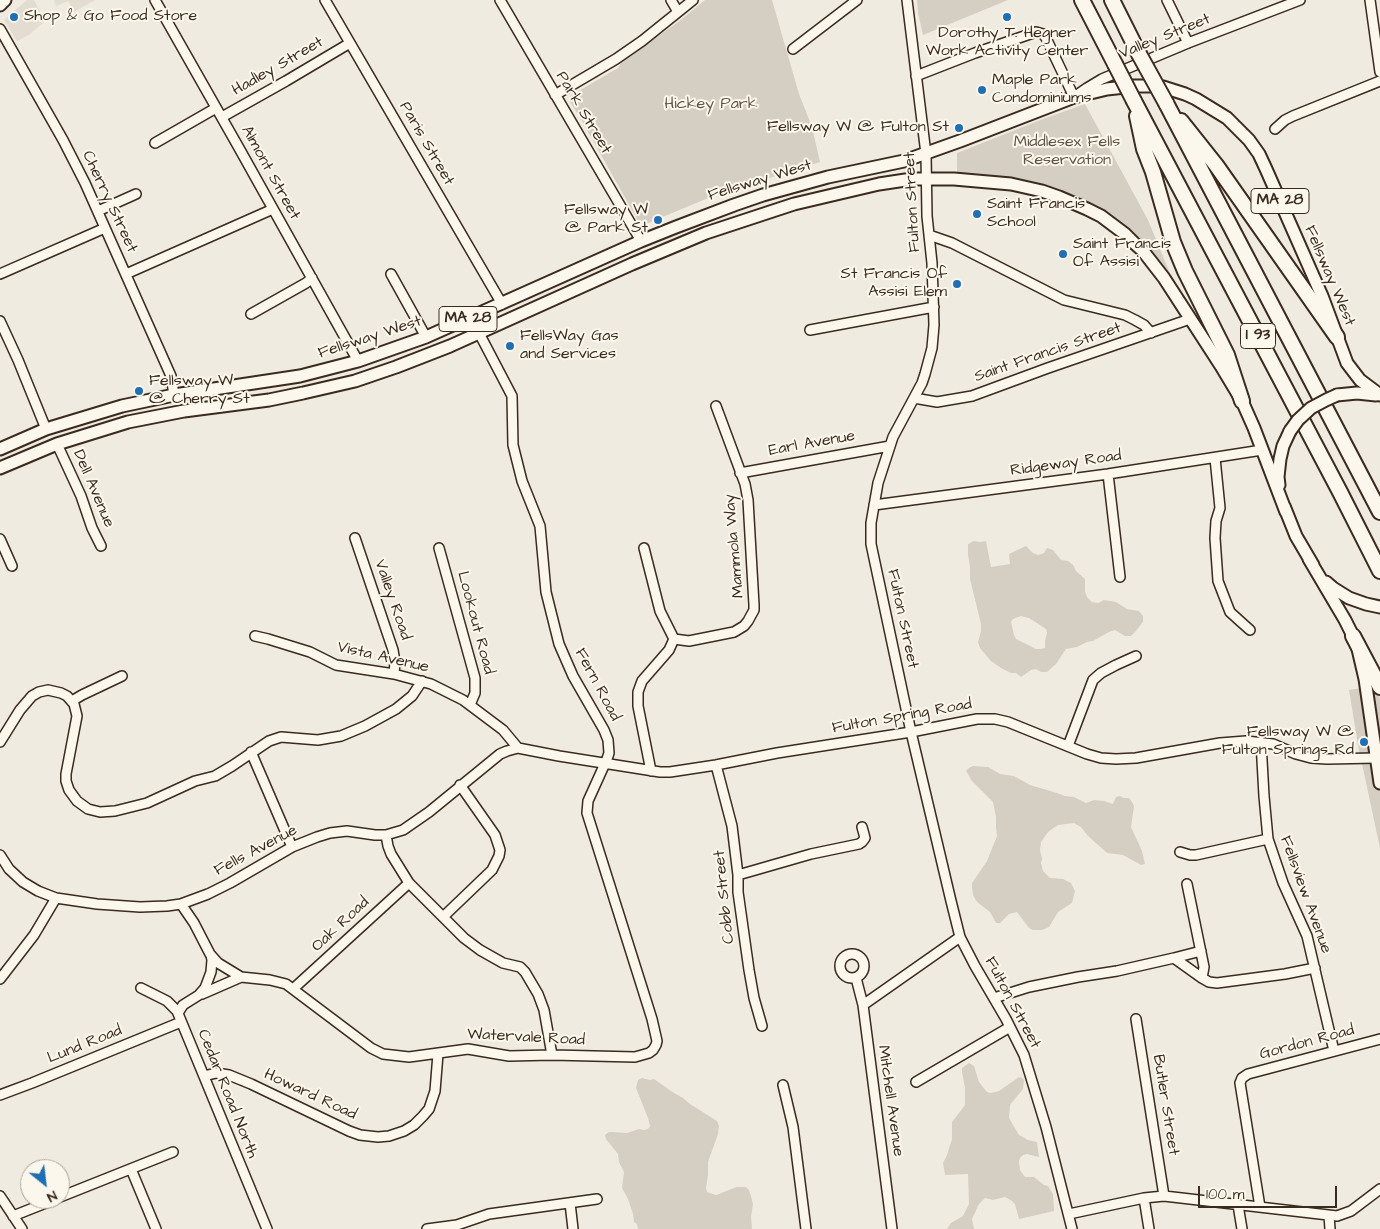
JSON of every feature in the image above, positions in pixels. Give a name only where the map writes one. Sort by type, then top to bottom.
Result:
[{"type":"highway","name":"I 93","points":[[1082,0],[1380,571]]},
{"type":"highway","name":"I 93","points":[[1112,0],[1380,512]]},
{"type":"highway","points":[[1134,101],[1144,148],[1153,172],[1173,242],[1185,271],[1227,355],[1242,401]]},
{"type":"highway","points":[[1166,103],[1202,145],[1337,337]]},
{"type":"highway","points":[[1353,636],[1380,687]]},
{"type":"main road","points":[[0,5],[5,0]]},
{"type":"main road","name":"Fellsway West","points":[[0,449],[46,429],[122,406],[174,395],[300,376],[358,362],[426,337],[706,215],[763,195],[828,177],[904,161],[926,154],[1074,97],[1107,88],[1145,85],[1185,94],[1196,99],[1235,125],[1249,140],[1264,165],[1322,296],[1347,363],[1361,382],[1380,395]]},
{"type":"main road","name":"Fellsway West","points":[[0,468],[35,452],[103,429],[147,418],[210,407],[268,400],[326,388],[396,367],[479,333],[647,258],[723,227],[794,204],[879,184],[912,179],[971,180],[1011,184],[1050,194],[1087,209],[1119,229],[1143,251],[1164,278],[1242,401],[1286,512]]},
{"type":"main road","points":[[1286,512],[1278,477],[1282,452],[1290,431],[1298,420],[1311,408],[1337,395],[1357,393],[1380,395]]},
{"type":"main road","name":"MA 28","points":[[1286,512],[1308,559],[1353,636],[1363,670],[1380,783]]},
{"type":"main road","points":[[1308,559],[1333,588],[1355,600],[1380,607]]},
{"type":"street","name":"Almont Street","points":[[155,0],[358,362]]},
{"type":"street","name":"Paris Street","points":[[325,0],[502,304]]},
{"type":"street","name":"Park Street","points":[[500,0],[641,242]]},
{"type":"street","points":[[671,0],[678,12]]},
{"type":"street","points":[[555,95],[616,59],[642,41],[693,0]]},
{"type":"street","points":[[793,49],[857,0]]},
{"type":"street","name":"Fulton Street","points":[[907,0],[926,154],[926,192],[934,307],[934,334],[929,362],[922,383],[898,426],[878,483],[871,523],[871,544],[911,732],[950,901],[960,936],[974,966],[1020,1046],[1031,1074],[1072,1229]]},
{"type":"street","points":[[1166,0],[1188,43]]},
{"type":"street","name":"Valley Street","points":[[1074,97],[1102,79],[1188,43],[1300,0]]},
{"type":"street","points":[[1370,0],[1380,72]]},
{"type":"street","name":"Cherry Street","points":[[0,29],[85,182],[171,376],[174,395]]},
{"type":"street","points":[[916,76],[1036,32],[1046,38],[1074,97]]},
{"type":"street","name":"Hadley Street","points":[[222,118],[350,43]]},
{"type":"street","points":[[1276,129],[1285,120],[1293,116],[1380,81]]},
{"type":"street","points":[[155,143],[216,108]]},
{"type":"street","points":[[98,211],[136,194]]},
{"type":"street","points":[[126,274],[273,209]]},
{"type":"street","points":[[0,274],[105,228]]},
{"type":"street","points":[[929,235],[952,243],[1064,300],[1125,315],[1142,323],[1151,333]]},
{"type":"street","points":[[391,274],[426,337]]},
{"type":"street","points":[[251,314],[312,278]]},
{"type":"street","points":[[810,330],[934,307]]},
{"type":"street","name":"Saint Francis Street","points":[[914,398],[936,402],[972,396],[1190,319]]},
{"type":"street","points":[[0,321],[46,429]]},
{"type":"street","name":"Fern Road","points":[[479,333],[512,397],[513,445],[522,481],[540,526],[542,565],[547,598],[563,654],[606,736],[609,753],[588,801],[587,813],[652,1019],[657,1043],[653,1050]]},
{"type":"street","name":"Mammola Way","points":[[674,639],[689,641],[734,632],[744,626],[754,610],[748,500],[745,484],[716,406]]},
{"type":"street","name":"Dell Avenue","points":[[57,444],[101,546]]},
{"type":"street","name":"Earl Avenue","points":[[740,473],[890,446]]},
{"type":"street","name":"Ridgeway Road","points":[[874,505],[1108,474],[1262,450]]},
{"type":"street","points":[[1214,458],[1220,508],[1216,521],[1215,538],[1218,581],[1230,612],[1250,630]]},
{"type":"street","points":[[1108,474],[1120,577]]},
{"type":"street","points":[[0,538],[12,566]]},
{"type":"street","name":"Valley Road","points":[[355,538],[393,650],[394,674]]},
{"type":"street","name":"Lookout Road","points":[[439,548],[475,678],[475,693],[470,705]]},
{"type":"street","points":[[644,548],[660,611],[674,639],[669,650],[642,681],[638,692],[638,706],[651,771]]},
{"type":"street","name":"Vista Avenue","points":[[255,636],[268,638],[310,652],[336,665],[394,674],[422,681],[452,693],[503,730],[518,748]]},
{"type":"street","points":[[1068,746],[1093,680],[1116,665],[1136,656]]},
{"type":"street","points":[[72,701],[122,676]]},
{"type":"street","points":[[0,742],[25,703],[35,694],[44,690],[61,693],[72,701],[76,710],[76,721],[66,774],[69,790],[77,801],[92,811],[115,811],[147,803],[196,781],[215,776],[239,762],[264,743],[281,737],[318,740],[341,736],[365,726],[391,712],[412,696],[422,681]]},
{"type":"street","name":"Fulton Spring Road","points":[[605,763],[668,772],[987,718],[1008,722],[1101,758],[1136,758],[1220,743],[1261,742],[1311,758],[1376,758]]},
{"type":"street","name":"Fellsview Avenue","points":[[1261,742],[1268,839],[1283,884],[1307,936],[1334,1051]]},
{"type":"street","points":[[518,748],[605,763]]},
{"type":"street","name":"Fells Avenue","points":[[1,859],[23,882],[56,898],[140,907],[182,904],[230,883],[292,847],[317,836],[347,831],[386,835],[403,830],[412,825],[500,754],[518,748]]},
{"type":"street","points":[[251,752],[292,847]]},
{"type":"street","name":"Cobb Street","points":[[716,765],[731,822],[748,970],[762,1026]]},
{"type":"street","points":[[443,917],[492,870],[500,850],[495,835],[460,785]]},
{"type":"street","points":[[738,875],[811,854],[859,844],[865,838],[862,827]]},
{"type":"street","points":[[386,835],[391,854],[409,883],[464,938],[503,963],[520,967],[525,972],[538,994],[544,1010],[552,1055]]},
{"type":"street","points":[[1180,852],[1196,855],[1268,839]]},
{"type":"street","name":"Oak Road","points":[[294,989],[409,883]]},
{"type":"street","points":[[1187,884],[1204,967],[1202,978]]},
{"type":"street","points":[[0,979],[34,935],[56,898]]},
{"type":"street","name":"Watervale Road","points":[[182,904],[210,954],[218,963],[241,978]]},
{"type":"street","points":[[863,1005],[960,936]]},
{"type":"street","points":[[994,998],[1029,987],[1116,971],[1201,952]]},
{"type":"street","name":"Lund Road","points":[[0,1095],[32,1083],[180,1017],[180,1008],[199,995],[205,988],[210,977],[212,963],[210,954]]},
{"type":"street","points":[[1174,958],[1202,978],[1209,982],[1217,983],[1315,968]]},
{"type":"street","name":"Watervale Road","points":[[199,995],[241,978],[270,980],[286,984],[377,1051],[383,1054],[402,1057],[468,1049],[509,1056],[635,1057],[653,1050]]},
{"type":"street","name":"Mitchell Avenue","points":[[856,978],[863,1005],[892,1229]]},
{"type":"street","name":"Cedar Road North","points":[[141,988],[166,1001],[176,1009],[267,1229]]},
{"type":"street","name":"Butler Street","points":[[1136,1019],[1164,1196]]},
{"type":"street","points":[[916,1082],[1010,1027]]},
{"type":"street","name":"Gordon Road","points":[[1260,1207],[1240,1083],[1242,1078],[1248,1074],[1380,1039]]},
{"type":"street","name":"Howard Road","points":[[204,1076],[216,1073],[228,1075],[251,1084],[349,1132],[378,1137],[389,1136],[414,1125],[432,1103],[435,1091],[438,1054]]},
{"type":"street","points":[[783,1085],[793,1128],[806,1229]]},
{"type":"street","points":[[70,1193],[172,1152]]},
{"type":"street","points":[[130,1169],[156,1229]]},
{"type":"street","points":[[1069,1214],[1144,1198],[1164,1196],[1338,1216],[1349,1213],[1380,1191]]},
{"type":"street","points":[[0,1196],[22,1229]]},
{"type":"street","points":[[1144,1198],[1149,1229]]},
{"type":"street","points":[[427,1229],[471,1225],[489,1214],[597,1199]]},
{"type":"street","points":[[570,1203],[573,1229]]},
{"type":"street","points":[[1238,1205],[1242,1229]]},
{"type":"street","points":[[13,1216],[31,1209]]},
{"type":"street","points":[[1329,1215],[1330,1229]]},
{"type":"shaded area","points":[[27,0],[34,0],[45,21],[29,35],[17,41],[4,20]]},
{"type":"shaded area","points":[[54,0],[95,0],[74,12],[68,1],[56,6]]},
{"type":"green space","name":"Hickey Park","points":[[705,0],[772,0],[799,94],[812,127],[820,162],[713,196],[641,226],[570,102],[570,96],[618,68],[621,63]]},
{"type":"green space","points":[[917,0],[1008,0],[923,35]]},
{"type":"green space","name":"Middlesex Fells Reservation","points":[[1085,104],[1148,220],[1176,288],[1151,252],[1128,229],[1111,215],[1081,199],[1047,186],[992,175],[957,173],[957,153]]},
{"type":"green space","points":[[974,541],[986,541],[991,567],[1010,564],[1009,554],[1026,546],[1038,555],[1044,553],[1047,548],[1053,550],[1061,560],[1068,561],[1073,565],[1076,571],[1085,579],[1085,591],[1087,597],[1092,602],[1098,603],[1104,600],[1116,602],[1127,609],[1139,611],[1143,616],[1143,622],[1131,636],[1125,636],[1115,630],[1093,641],[1066,649],[1056,664],[1047,672],[1041,672],[1036,669],[1021,677],[1016,673],[1011,673],[991,661],[980,648],[978,642],[981,624],[970,579],[968,544]],"holes":[[[1021,616],[1029,618],[1046,629],[1045,648],[1036,649],[1016,639],[1011,622],[1013,619]]]},
{"type":"green space","points":[[1374,686],[1380,699],[1380,848],[1358,745],[1349,690]]},
{"type":"green space","points":[[973,766],[988,767],[1000,774],[1014,776],[1030,785],[1074,797],[1086,803],[1094,800],[1113,804],[1116,797],[1129,798],[1134,806],[1131,827],[1142,851],[1145,864],[1141,865],[1123,855],[1107,853],[1081,827],[1074,823],[1058,825],[1048,832],[1041,842],[1041,863],[1043,871],[1050,878],[1063,879],[1071,883],[1075,891],[1072,903],[1058,912],[1049,927],[1042,930],[1029,928],[1017,912],[1009,914],[1000,923],[996,923],[990,912],[977,902],[973,895],[972,883],[987,861],[997,836],[993,802],[972,781],[966,771]]},
{"type":"green space","points":[[969,1063],[974,1066],[979,1082],[987,1092],[999,1091],[1019,1077],[1024,1080],[1023,1089],[1010,1105],[1009,1118],[1019,1135],[1037,1142],[1039,1157],[1023,1155],[1019,1162],[1020,1170],[1025,1177],[1034,1177],[1048,1186],[1053,1194],[1054,1211],[1019,1219],[1015,1204],[1012,1201],[1005,1197],[993,1200],[985,1198],[979,1204],[972,1219],[974,1229],[947,1229],[951,1223],[963,1216],[969,1204],[968,1174],[945,1175],[943,1163],[952,1139],[952,1122],[965,1105],[962,1068]]},
{"type":"green space","points":[[642,1078],[654,1079],[717,1121],[719,1126],[718,1134],[708,1162],[707,1192],[716,1195],[737,1187],[746,1187],[749,1190],[753,1204],[752,1229],[638,1229],[637,1224],[634,1222],[628,1199],[622,1188],[624,1172],[619,1162],[618,1154],[605,1135],[609,1132],[627,1133],[639,1129],[644,1130],[650,1126],[636,1088],[638,1080]]},
{"type":"place","name":"Shop & Go Food Store","points":[[14,17]]},
{"type":"place","name":"Dorothy T. Hegner Work Activity Center","points":[[1007,17]]},
{"type":"place","name":"Maple Park Condominiums","points":[[982,90]]},
{"type":"place","name":"Fellsway W @ Fulton St","points":[[959,128]]},
{"type":"place","name":"Saint Francis School","points":[[977,214]]},
{"type":"place","name":"Fellsway W @ Park St","points":[[658,220]]},
{"type":"place","name":"Saint Francis Of Assisi","points":[[1063,254]]},
{"type":"place","name":"St Francis Of Assisi Elem","points":[[957,284]]},
{"type":"place","name":"FellsWay Gas and Services","points":[[510,346]]},
{"type":"place","name":"Fellsway W @ Cherry St","points":[[139,391]]},
{"type":"place","name":"Fellsway W @ Fulton Springs Rd","points":[[1364,742]]}]
